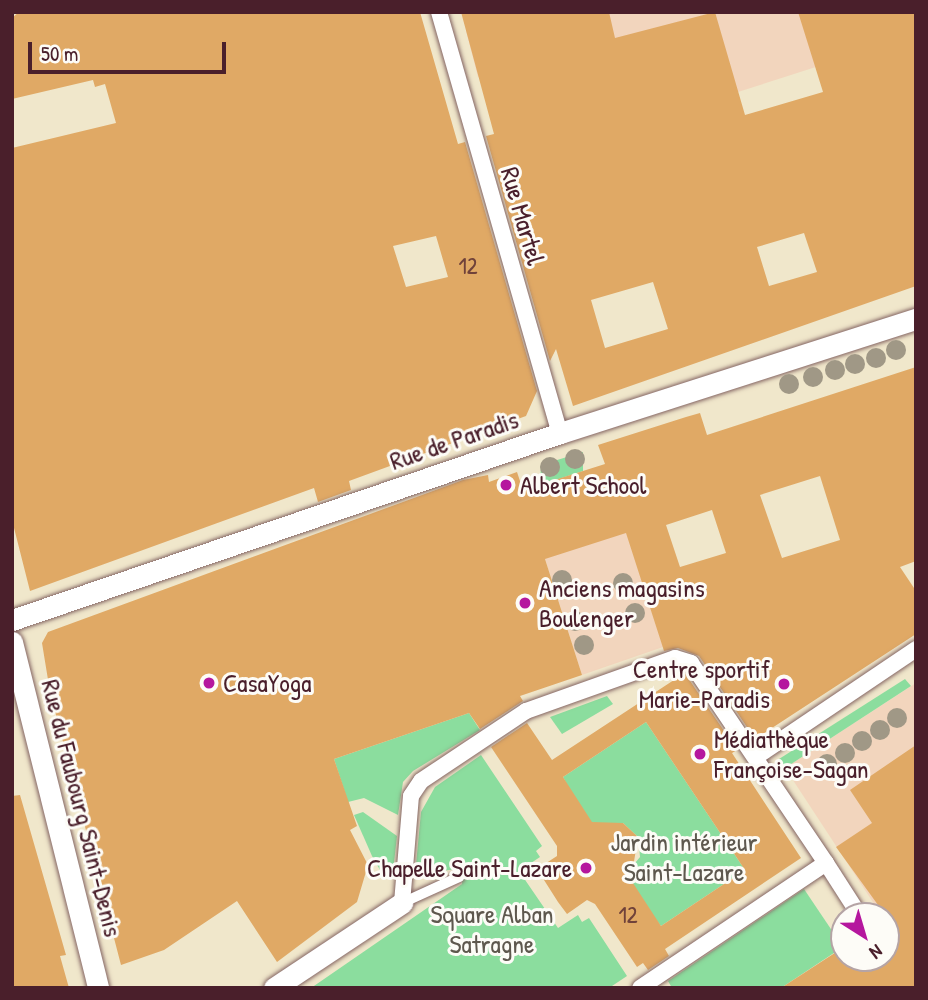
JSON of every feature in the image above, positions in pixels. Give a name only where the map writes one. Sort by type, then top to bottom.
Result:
[{"type":"street","name":"Rue Martel","points":[[439,12],[560,433]]},
{"type":"street","name":"Rue de Paradis","points":[[12,620],[560,433],[916,319]]},
{"type":"street","name":"Rue du Faubourg Saint-Denis","points":[[12,642],[98,988]]},
{"type":"street","points":[[756,757],[916,649]]},
{"type":"street","points":[[274,988],[402,903],[411,796],[435,770],[526,711],[675,658],[691,663],[851,902]]},
{"type":"street","points":[[640,988],[826,863]]},
{"type":"lane","points":[[402,903],[459,877]]},
{"type":"shaded area","points":[[533,12],[833,12],[847,57],[738,92],[615,38],[478,77],[466,31]]},
{"type":"shaded area","points":[[605,465],[663,647],[582,675],[523,490]]},
{"type":"shaded area","points":[[916,683],[916,900],[900,908],[900,902],[873,902],[785,768]]},
{"type":"green space","points":[[583,452],[583,471],[540,485],[541,465]]},
{"type":"green space","points":[[905,679],[911,686],[785,768],[779,759]]},
{"type":"green space","points":[[607,696],[613,704],[562,734],[550,717]]},
{"type":"green space","points":[[469,713],[480,730],[413,771],[403,782],[398,815],[364,798],[348,802],[334,759]]},
{"type":"green space","name":"Jardin intérieur Saint-Lazare","points":[[646,722],[745,870],[661,926],[627,883],[635,877],[630,869],[640,857],[638,837],[623,823],[589,825],[563,777]]},
{"type":"green space","name":"Square Alban Satragne","points":[[481,755],[542,846],[536,851],[540,857],[519,871],[558,928],[578,915],[582,922],[589,918],[627,976],[609,988],[311,988],[462,884],[463,868],[415,875],[421,812],[435,787]]},
{"type":"green space","points":[[363,812],[397,836],[393,872],[380,870],[372,856],[354,815]]},
{"type":"green space","points":[[804,889],[830,928],[830,956],[781,988],[672,988],[668,981]]},
{"type":"building","points":[[19,12],[420,12],[458,144],[465,142],[537,391],[526,416],[349,481],[351,490],[318,502],[314,488],[30,591],[12,520],[12,148],[116,123],[105,84],[95,87],[93,80],[12,99],[12,18]],"holes":[[[436,236],[448,277],[406,287],[393,246]]]},
{"type":"building","points":[[461,12],[609,12],[615,38],[715,12],[745,115],[823,92],[798,12],[916,12],[916,286],[573,406],[556,349],[550,361],[486,136],[494,134]],"holes":[[[804,233],[817,272],[769,286],[757,247]],[[653,282],[668,329],[605,348],[591,300]]]},
{"type":"building","points":[[916,367],[916,561],[900,567],[916,591],[916,634],[755,739],[699,656],[678,648],[664,651],[626,533],[545,559],[582,675],[520,696],[523,701],[480,729],[469,713],[334,759],[357,826],[350,830],[368,865],[357,902],[277,962],[237,901],[164,950],[121,965],[50,692],[42,643],[48,632],[463,480],[488,475],[489,482],[517,472],[523,490],[605,464],[598,445],[700,413],[707,435]],"holes":[[[820,476],[840,540],[782,558],[760,495]],[[712,510],[726,553],[680,567],[666,525]]]},
{"type":"building","points":[[675,669],[684,672],[737,750],[732,753],[801,858],[665,949],[669,956],[648,970],[643,963],[637,967],[595,904],[587,900],[567,914],[558,902],[537,869],[557,856],[557,846],[491,747],[527,723],[552,760],[677,678]],"holes":[[[646,722],[745,870],[661,926],[631,880],[638,837],[623,823],[592,822],[563,777]]]},
{"type":"building","points":[[916,745],[916,988],[781,988],[830,956],[830,972],[900,972],[900,902],[876,902],[836,847],[872,823],[850,790]]},
{"type":"building","points":[[20,795],[66,955],[60,956],[69,988],[12,988],[12,796]]},
{"type":"place","name":"Albert School","points":[[506,485]]},
{"type":"place","name":"Anciens magasins Boulenger","points":[[525,603]]},
{"type":"place","name":"CasaYoga","points":[[209,683]]},
{"type":"place","name":"Centre sportif Marie-Paradis","points":[[784,684]]},
{"type":"place","name":"Médiathèque Françoise-Sagan","points":[[700,754]]},
{"type":"place","name":"Chapelle Saint-Lazare","points":[[586,868]]}]
